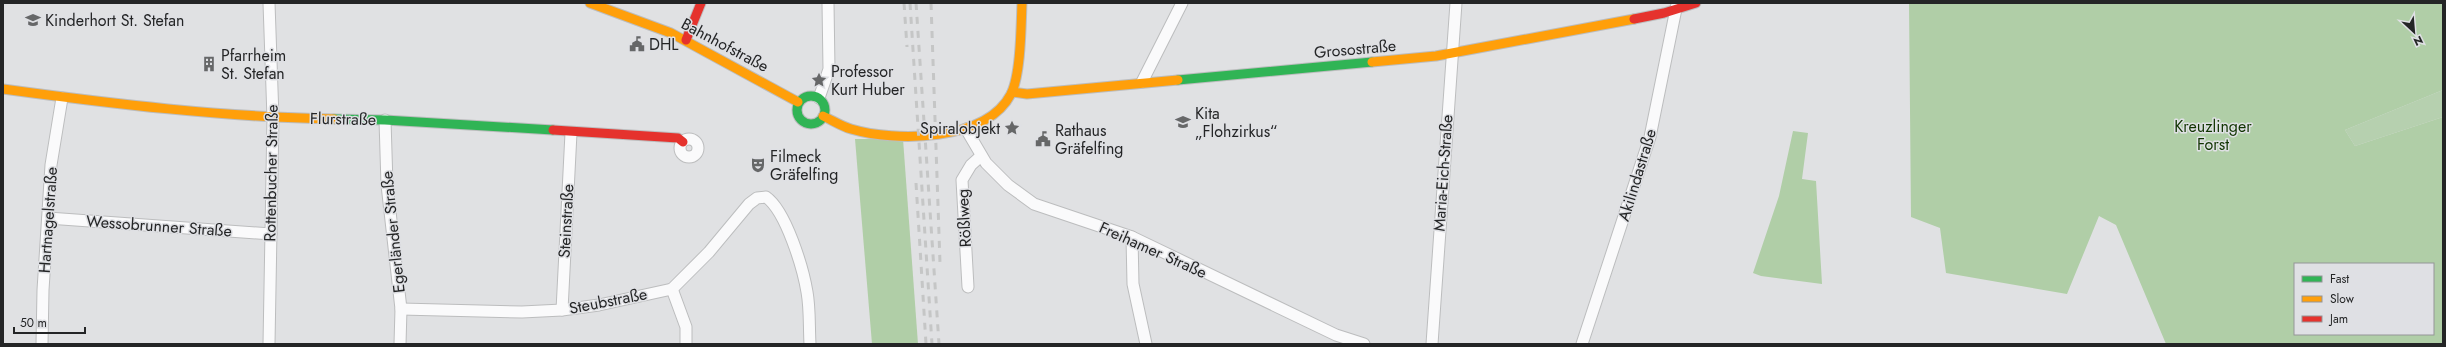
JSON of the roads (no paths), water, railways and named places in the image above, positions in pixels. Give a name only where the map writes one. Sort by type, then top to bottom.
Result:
[{"type":"street","name":"Rottenbucher Straße","points":[[269,3],[273,118],[269,344]]},
{"type":"street","name":"Bahnhofstraße","points":[[590,3],[630,16],[686,40],[798,102]]},
{"type":"street","points":[[686,40],[701,3]]},
{"type":"street","points":[[819,98],[829,69],[828,3]]},
{"type":"street","points":[[823,116],[850,129],[863,132],[908,135],[966,129],[997,111],[1012,92],[1020,32],[1022,3]]},
{"type":"street","points":[[1142,82],[1182,3]]},
{"type":"street","name":"Maria-Eich-Straße","points":[[1432,344],[1451,51],[1456,3]]},
{"type":"street","name":"Grosostraße","points":[[1012,92],[1027,94],[1142,82],[1428,57],[1451,51],[1664,13],[1677,6],[1696,3]]},
{"type":"street","name":"Akilindastraße","points":[[1582,344],[1650,137],[1677,6]]},
{"type":"street","name":"Flurstraße","points":[[3,89],[142,108],[273,118],[385,120],[571,133],[678,138],[683,142]]},
{"type":"street","points":[[806,96],[819,98],[824,106],[823,116],[812,124],[803,122],[797,113],[798,102],[806,96]]},
{"type":"street","name":"Hartnagelstraße","points":[[42,344],[43,290],[51,165],[62,98]]},
{"type":"street","name":"Egerländer Straße","points":[[385,120],[387,185],[401,309],[400,344]]},
{"type":"street","name":"Freihamer Straße","points":[[966,129],[981,156],[1008,185],[1034,204],[1132,237],[1336,335],[1364,344]]},
{"type":"street","name":"Steinstraße","points":[[562,310],[571,133]]},
{"type":"street","name":"Rößlweg","points":[[968,287],[962,180],[971,165],[981,156]]},
{"type":"street","points":[[686,344],[686,327],[672,288],[709,252],[749,204],[756,198],[766,197],[774,203],[796,254],[807,292],[810,344]]},
{"type":"street","name":"Wessobrunner Straße","points":[[48,218],[182,226],[270,234]]},
{"type":"street","points":[[1132,237],[1133,284],[1146,344]]},
{"type":"street","name":"Steubstraße","points":[[401,309],[522,312],[562,310],[599,305],[672,288]]},
{"type":"railway","points":[[904,3],[907,47]]},
{"type":"railway","points":[[910,3],[932,344]]},
{"type":"railway","points":[[916,3],[939,344]]},
{"type":"railway","points":[[931,3],[940,263]]},
{"type":"railway","points":[[916,183],[926,344]]},
{"type":"place","name":"Kinderhort St. Stefan","points":[[33,20]]},
{"type":"place","name":"DHL","points":[[637,44]]},
{"type":"place","name":"Pfarrheim St. Stefan","points":[[209,64]]},
{"type":"place","name":"Professor Kurt Huber","points":[[819,80]]},
{"type":"place","name":"Kita „Flohzirkus“","points":[[1183,122]]},
{"type":"place","name":"Spiralobjekt","points":[[1012,128]]},
{"type":"place","name":"Rathaus Gräfelfing","points":[[1043,139]]},
{"type":"place","name":"Filmeck Gräfelfing","points":[[758,165]]},
{"type":"park label","name":"Kreuzlinger Forst","points":[[2213,135]]}]
